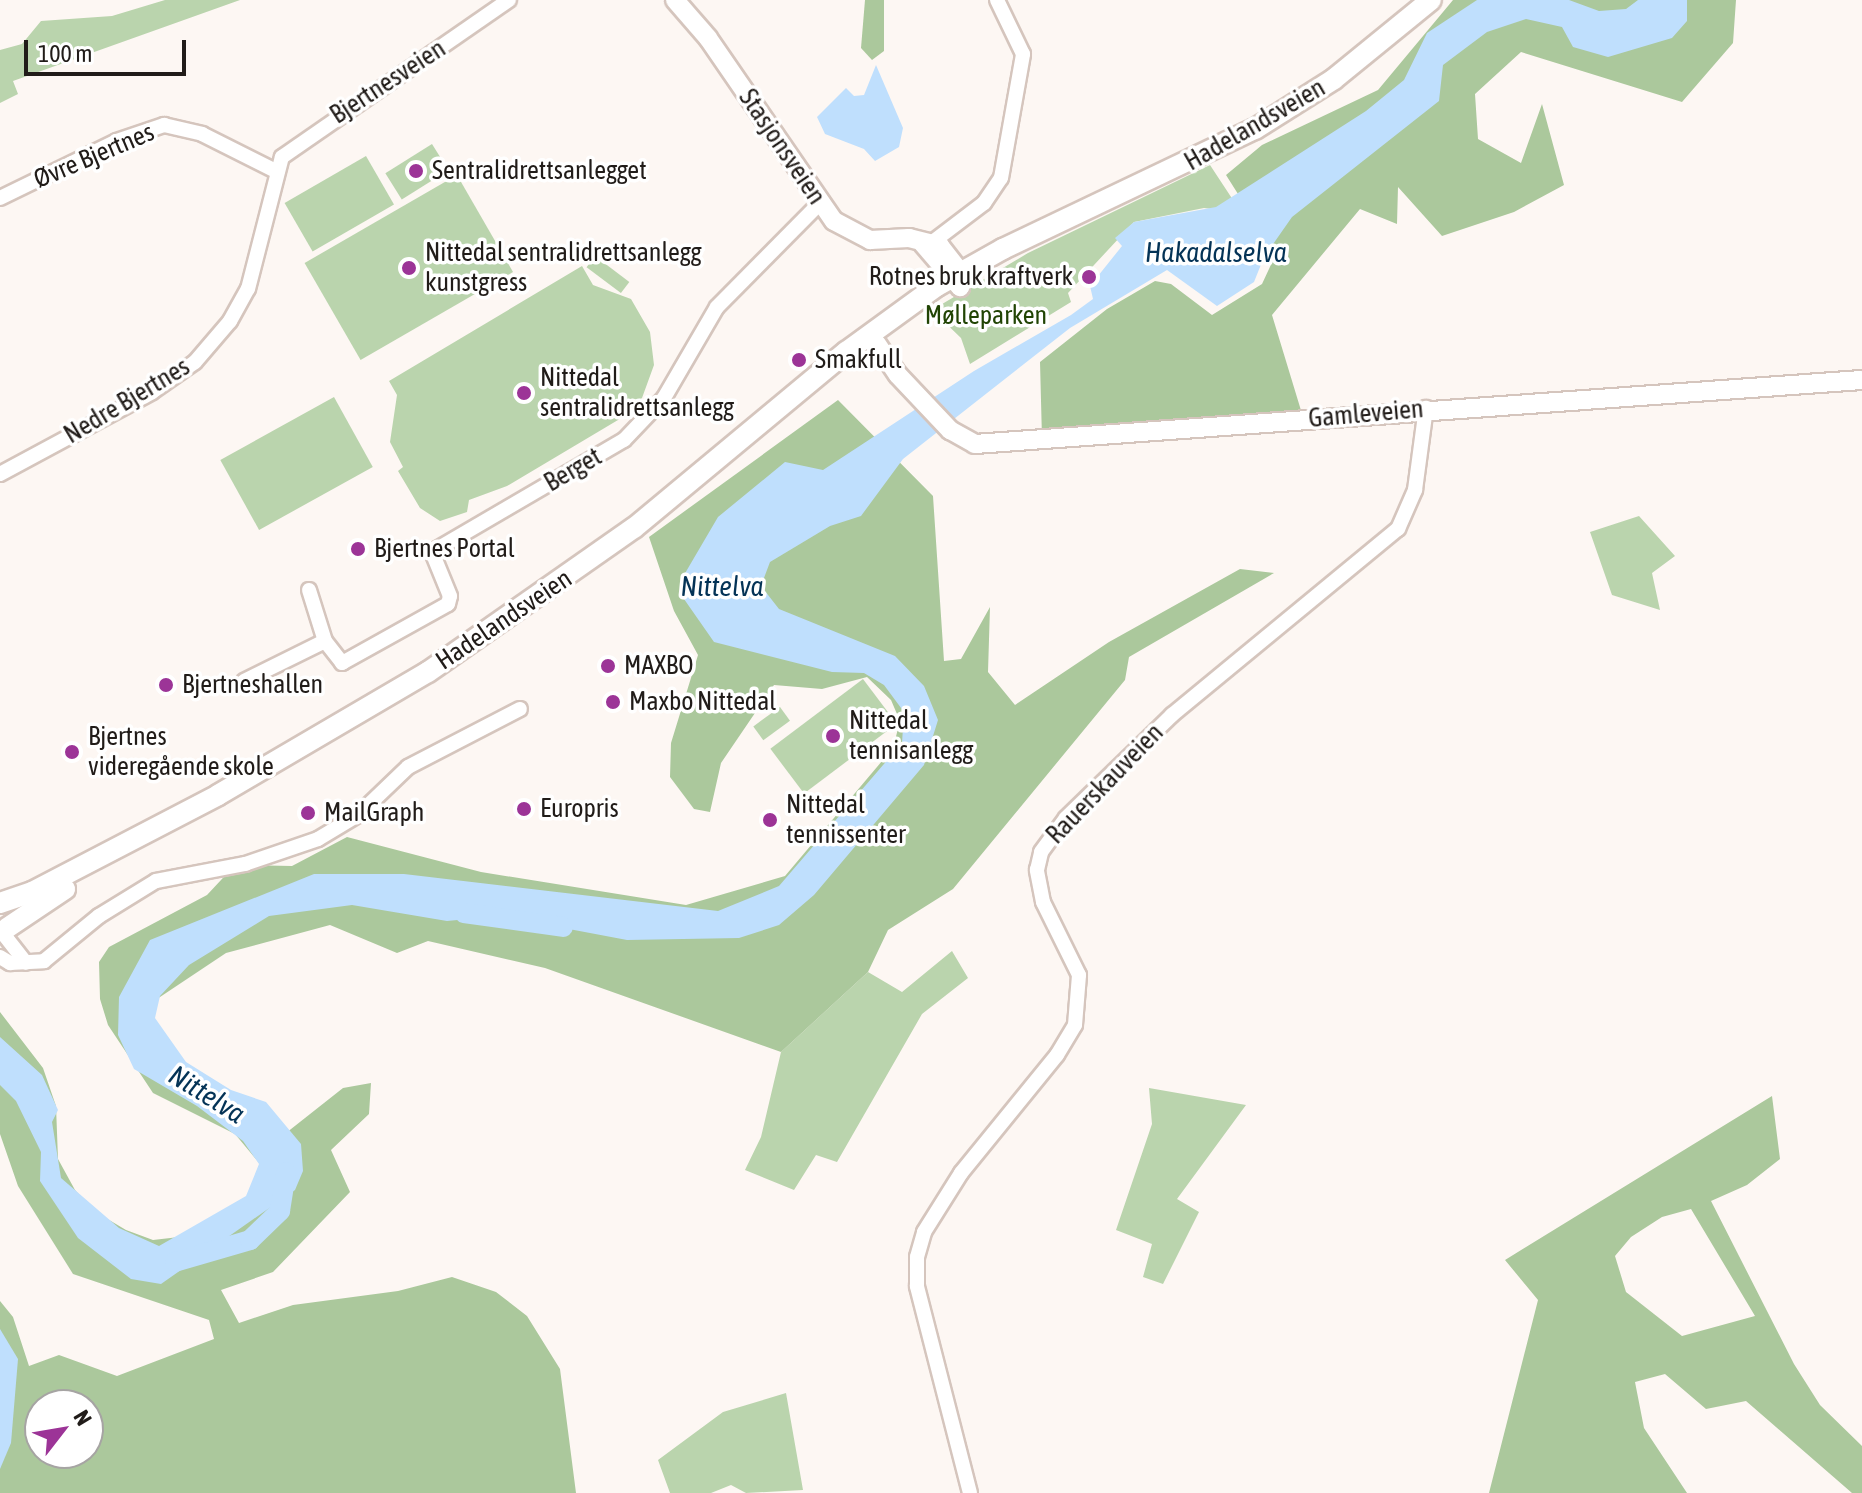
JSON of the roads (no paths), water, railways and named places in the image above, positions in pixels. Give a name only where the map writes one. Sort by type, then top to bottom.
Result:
[{"type":"highway","name":"Hadelandsveien","points":[[0,903],[32,892],[218,795],[491,630],[634,528],[771,417],[956,279],[1289,110],[1363,58],[1431,0]]},
{"type":"highway","name":"Hadelandsveien","points":[[3,929],[38,905],[189,820],[218,795]]},
{"type":"main road","name":"Stasjonsveien","points":[[675,0],[708,38],[819,204],[841,227],[862,238],[926,243]]},
{"type":"main road","points":[[926,243],[956,279]]},
{"type":"main road","name":"Gamleveien","points":[[870,344],[962,439],[1016,444],[1426,408],[1862,380]]},
{"type":"street","name":"Bjertnesveien","points":[[276,171],[301,140],[509,0]]},
{"type":"street","points":[[926,243],[991,196],[1009,149],[1023,54],[997,0]]},
{"type":"street","name":"Øvre Bjertnes","points":[[0,198],[117,141],[164,125],[202,134],[276,171]]},
{"type":"street","name":"Nedre Bjertnes","points":[[0,474],[152,392],[211,345],[248,289],[276,171]]},
{"type":"street","name":"Berget","points":[[325,641],[342,663],[448,604],[450,596],[432,552],[632,433],[664,398],[717,307],[819,204]]},
{"type":"street","name":"Rauerskauveien","points":[[970,1493],[917,1286],[917,1257],[928,1224],[961,1173],[1057,1055],[1077,1017],[1079,975],[1043,902],[1037,870],[1041,852],[1066,818],[1196,694],[1398,529],[1415,490],[1426,408]]},
{"type":"street","points":[[244,681],[325,641],[309,590]]},
{"type":"street","points":[[0,957],[26,963],[50,958],[99,916],[156,881],[245,864],[318,839],[358,815],[408,767],[520,709]]},
{"type":"street","points":[[3,929],[26,963]]},
{"type":"water","name":"Nittelva","points":[[1477,0],[1569,0],[1599,11],[1626,9],[1638,0],[1687,0],[1687,21],[1672,38],[1608,57],[1573,47],[1562,27],[1526,19],[1487,32],[1443,65],[1439,101],[1292,217],[1264,257],[1254,282],[1217,306],[1167,270],[1070,328],[903,459],[861,516],[830,526],[770,562],[761,586],[779,609],[895,656],[924,686],[938,720],[924,765],[814,895],[779,925],[739,938],[627,940],[500,916],[447,921],[352,905],[269,916],[189,965],[160,996],[155,1018],[186,1062],[231,1090],[266,1102],[301,1144],[303,1171],[295,1190],[161,1284],[131,1279],[78,1238],[40,1181],[41,1152],[16,1101],[0,1085],[0,1037],[42,1075],[58,1110],[52,1122],[61,1178],[119,1228],[159,1246],[246,1196],[259,1164],[243,1141],[197,1106],[134,1069],[118,1035],[119,997],[150,940],[314,874],[404,874],[718,911],[779,886],[902,743],[904,712],[884,685],[864,673],[832,672],[714,642],[684,599],[684,575],[718,517],[785,462],[823,470],[974,371],[1071,315],[1093,299],[1090,286],[1122,246],[1115,238],[1134,222],[1216,207],[1366,111],[1404,80],[1427,33]]},
{"type":"water","points":[[876,65],[903,128],[899,147],[875,161],[864,149],[825,134],[817,117],[846,88],[854,96],[864,95]]},
{"type":"water","points":[[0,1329],[18,1359],[11,1443],[0,1469]]},
{"type":"waterway","name":"Nittelva","points":[[464,913],[563,927]]},
{"type":"waterway","name":"Nittelva","points":[[175,1262],[250,1240],[280,1211],[286,1172]]},
{"type":"place","name":"Sentralidrettsanlegget","points":[[416,171]]},
{"type":"place","name":"Nittedal sentralidrettsanlegg kunstgress","points":[[409,268]]},
{"type":"place","name":"Rotnes bruk kraftverk","points":[[1089,277]]},
{"type":"place","name":"Smakfull","points":[[799,360]]},
{"type":"place","name":"Nittedal sentralidrettsanlegg","points":[[524,393]]},
{"type":"place","name":"Bjertnes Portal","points":[[358,549]]},
{"type":"place","name":"MAXBO","points":[[608,666]]},
{"type":"place","name":"Bjertneshallen","points":[[166,685]]},
{"type":"place","name":"Maxbo Nittedal","points":[[613,702]]},
{"type":"place","name":"Nittedal tennisanlegg","points":[[833,736]]},
{"type":"place","name":"Bjertnes videregående skole","points":[[72,752]]},
{"type":"place","name":"Europris","points":[[524,809]]},
{"type":"place","name":"MailGraph","points":[[308,813]]},
{"type":"place","name":"Nittedal tennissenter","points":[[770,820]]},
{"type":"water label","name":"Hakadalselva","points":[[1216,252]]},
{"type":"park label","name":"Mølleparken","points":[[986,316]]}]
